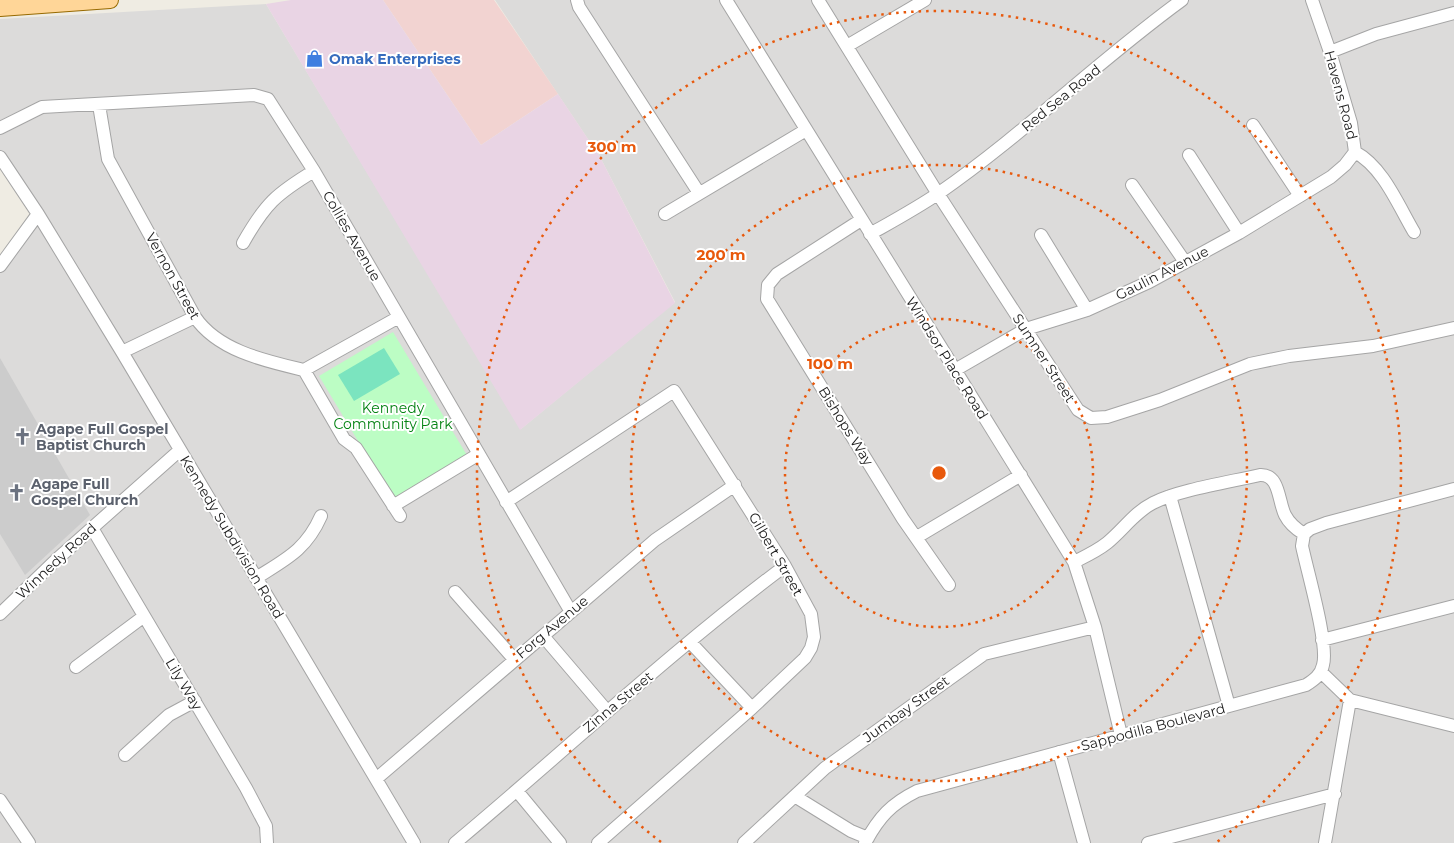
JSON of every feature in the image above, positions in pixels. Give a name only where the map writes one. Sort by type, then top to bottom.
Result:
[{"type":"main road","points":[[0,8],[110,0]]},
{"type":"street","points":[[577,0],[579,7],[699,193]]},
{"type":"street","name":"Windsor Place Road","points":[[726,0],[1074,562],[1095,627],[1121,736]]},
{"type":"street","name":"Sumner Street","points":[[818,0],[938,194],[1078,410],[1084,415],[1099,419],[1160,400],[1250,364],[1289,356],[1372,346],[1454,328]]},
{"type":"street","points":[[847,46],[925,0]]},
{"type":"street","name":"Red Sea Road","points":[[870,234],[938,194],[1030,124],[1182,0]]},
{"type":"street","name":"Havens Road","points":[[1312,0],[1351,123],[1355,152],[1367,158],[1388,186],[1414,232]]},
{"type":"street","points":[[1330,52],[1376,34],[1454,13]]},
{"type":"street","name":"Collies Avenue","points":[[0,128],[42,107],[262,96],[268,99],[277,110],[314,172],[571,612]]},
{"type":"street","name":"Vernon Street","points":[[99,105],[108,159],[195,316],[209,334],[226,345],[278,364],[304,370]]},
{"type":"street","points":[[1253,125],[1300,196]]},
{"type":"street","points":[[665,214],[806,130]]},
{"type":"street","name":"Gaulin Avenue","points":[[955,370],[1026,330],[1087,310],[1149,282],[1240,233],[1330,177],[1346,165],[1355,152]]},
{"type":"street","points":[[1189,155],[1240,233]]},
{"type":"street","name":"Kennedy Subdivision Road","points":[[0,157],[38,214],[122,352],[414,843]]},
{"type":"street","points":[[244,243],[258,216],[269,202],[287,188],[314,172]]},
{"type":"street","points":[[1132,185],[1184,262]]},
{"type":"street","points":[[0,266],[38,214]]},
{"type":"street","name":"Bishops Way","points":[[861,220],[777,274],[768,285],[767,299],[903,519],[949,585]]},
{"type":"street","points":[[1041,235],[1087,310]]},
{"type":"street","points":[[122,352],[195,316]]},
{"type":"street","points":[[399,316],[304,370],[344,439],[356,448],[397,511],[479,454]]},
{"type":"street","name":"Gilbert Street","points":[[506,502],[674,391],[785,566],[811,614],[814,626],[811,648],[805,658],[752,708],[598,843]]},
{"type":"street","name":"Winnedy Road","points":[[0,614],[92,528],[180,450]]},
{"type":"street","points":[[916,537],[1021,475]]},
{"type":"street","points":[[1074,562],[1092,554],[1108,542],[1135,516],[1152,503],[1170,496],[1260,475],[1268,476],[1274,481],[1284,514],[1290,524],[1304,534]]},
{"type":"street","name":"Forg Avenue","points":[[376,779],[514,658],[543,636],[656,540],[735,485]]},
{"type":"street","points":[[1454,488],[1310,529],[1304,534],[1302,546],[1322,640],[1324,663],[1321,672],[1350,700],[1454,726]]},
{"type":"street","points":[[1170,496],[1229,706]]},
{"type":"street","points":[[256,578],[297,552],[313,534],[321,516]]},
{"type":"street","name":"Lily Way","points":[[92,528],[195,701],[266,826],[266,843]]},
{"type":"street","name":"Zinna Street","points":[[455,843],[607,711],[785,566]]},
{"type":"street","points":[[455,592],[514,658]]},
{"type":"street","points":[[1322,640],[1454,606]]},
{"type":"street","points":[[76,667],[144,617]]},
{"type":"street","name":"Jumbay Street","points":[[744,843],[796,797],[825,768],[984,654],[1095,627]]},
{"type":"street","points":[[543,636],[607,711]]},
{"type":"street","points":[[690,642],[752,708]]},
{"type":"street","name":"Sappodilla Boulevard","points":[[867,840],[881,817],[896,801],[917,791],[1306,685],[1321,672]]},
{"type":"street","points":[[1325,843],[1350,700]]},
{"type":"street","points":[[125,755],[169,715],[195,701]]},
{"type":"street","points":[[1059,752],[1084,843]]},
{"type":"street","points":[[517,791],[560,843]]},
{"type":"street","points":[[1148,843],[1335,794]]},
{"type":"street","points":[[796,797],[867,840]]},
{"type":"street","points":[[0,800],[29,843]]},
{"type":"shaded area","points":[[291,0],[383,0],[481,145],[558,94],[600,157],[675,303],[520,430],[266,4]]},
{"type":"shaded area","points":[[383,0],[494,0],[558,94],[481,145]]},
{"type":"shaded area","points":[[495,0],[1454,0],[1454,843],[0,843],[0,260],[33,216],[0,161],[0,19],[266,4],[521,429],[675,302],[600,157]]},
{"type":"shaded area","name":"Agape Full Gospel Baptist Church","points":[[0,358],[90,515],[25,575],[0,534]]},
{"type":"green space","name":"Kennedy Community Park","points":[[393,332],[468,457],[394,501],[319,376]]},
{"type":"green space","points":[[384,348],[400,374],[354,401],[338,375]]},
{"type":"place","name":"Omak Enterprises","points":[[315,59]]},
{"type":"place","name":"Agape Full Gospel Baptist Church","points":[[22,437]]},
{"type":"place","name":"Agape Full Gospel Church","points":[[17,492]]}]
